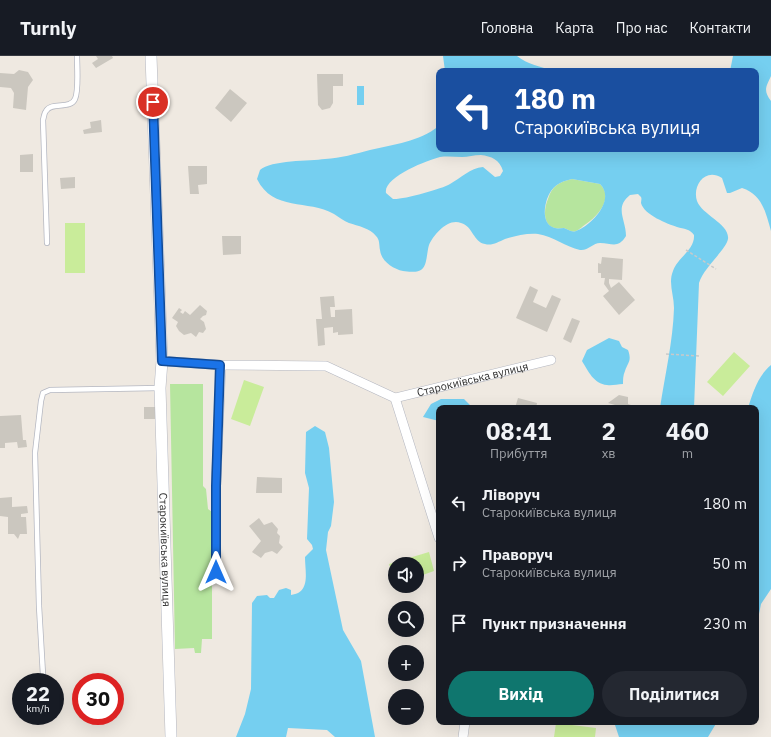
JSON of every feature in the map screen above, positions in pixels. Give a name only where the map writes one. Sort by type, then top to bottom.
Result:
[{"type":"street","name":"Старокиївська вулиця","points":[[151,56],[162,361],[160,388],[171,737]]},
{"type":"street","name":"Старокиївська вулиця","points":[[395,398],[551,360]]},
{"type":"street","points":[[162,361],[220,365],[326,366],[395,398],[436,528]]},
{"type":"street","points":[[216,572],[216,486],[220,365]]},
{"type":"street","points":[[463,737],[465,725]]},
{"type":"lane","points":[[47,243],[43,120],[45,111],[50,106],[70,104],[75,101],[77,95],[77,56]]},
{"type":"lane","points":[[44,673],[39,606],[35,453],[43,393],[50,390],[160,388]]},
{"type":"path","points":[[686,250],[716,269]]},
{"type":"path","points":[[666,354],[699,356]]},
{"type":"green space","points":[[572,179],[600,184],[604,189],[605,195],[605,201],[599,212],[591,221],[574,231],[551,226],[546,220],[545,216],[547,203],[554,188],[560,183]]},
{"type":"green space","points":[[65,223],[85,223],[85,273],[65,273]]},
{"type":"green space","points":[[734,352],[750,366],[723,396],[707,382]]},
{"type":"green space","points":[[244,380],[264,387],[250,426],[231,419]]},
{"type":"green space","points":[[170,384],[203,384],[203,486],[206,489],[208,509],[212,512],[212,639],[202,639],[201,653],[195,653],[194,648],[175,649]]},
{"type":"green space","points":[[429,552],[434,571],[424,575],[424,557],[412,557]]},
{"type":"green space","points":[[556,725],[572,725],[596,728],[595,737],[554,737]]},
{"type":"water","points":[[443,56],[517,56],[543,68],[445,68]]},
{"type":"water","points":[[733,56],[771,56],[771,76],[766,91],[771,101],[771,231],[765,211],[759,199],[749,191],[742,188],[727,193],[722,178],[716,175],[705,176],[698,184],[696,190],[697,201],[700,206],[725,229],[728,239],[705,271],[699,283],[694,405],[660,405],[673,320],[674,303],[671,280],[675,266],[689,250],[694,240],[694,235],[689,230],[668,224],[651,215],[643,207],[641,198],[638,194],[630,195],[623,204],[622,214],[626,236],[620,243],[597,243],[586,249],[580,250],[544,235],[525,234],[488,244],[481,243],[468,227],[456,222],[446,225],[434,236],[429,245],[426,261],[422,270],[411,272],[395,268],[385,261],[381,254],[378,239],[371,231],[347,222],[324,210],[282,201],[272,196],[264,189],[257,179],[260,170],[273,164],[348,156],[415,139],[436,128],[436,152],[759,152],[759,68],[731,68]],"holes":[[[488,156],[497,161],[502,167],[503,171],[500,176],[495,177],[483,167],[470,171],[446,186],[422,194],[393,199],[386,193],[387,187],[391,181],[417,165],[440,157]],[[572,179],[600,184],[604,190],[605,197],[603,205],[600,212],[588,224],[582,228],[571,231],[564,228],[556,228],[548,223],[545,216],[545,207],[547,199],[556,185]]]},
{"type":"water","points":[[357,86],[364,86],[364,105],[357,105]]},
{"type":"water","points":[[609,338],[619,341],[622,347],[628,350],[630,359],[624,374],[623,384],[609,385],[598,382],[582,361],[587,350]]},
{"type":"water","points":[[771,365],[771,589],[761,604],[759,614],[759,405],[749,405],[759,379]]},
{"type":"water","points":[[441,399],[464,399],[470,405],[436,405],[436,420],[423,417],[431,404]]},
{"type":"water","points":[[315,426],[325,432],[329,448],[334,502],[326,550],[343,630],[361,661],[375,737],[335,737],[327,730],[288,728],[286,737],[236,737],[245,714],[251,689],[252,603],[257,596],[267,595],[270,598],[274,598],[279,590],[286,588],[291,590],[291,595],[297,593],[302,590],[306,581],[305,557],[313,549],[312,545],[307,539],[309,488],[305,473],[306,432]]},
{"type":"water","points":[[615,725],[715,725],[708,737],[619,737]]},
{"type":"building","points":[[96,56],[112,56],[113,58],[96,68],[92,63],[98,59]]},
{"type":"building","points":[[19,70],[28,72],[33,80],[28,87],[26,110],[13,108],[14,93],[11,88],[0,87],[0,73],[14,74]]},
{"type":"building","points":[[317,74],[343,74],[343,86],[333,86],[333,103],[330,108],[322,110],[318,105]]},
{"type":"building","points":[[230,89],[247,103],[231,122],[215,108]]},
{"type":"building","points":[[101,120],[102,132],[84,134],[83,130],[91,128],[90,122]]},
{"type":"building","points":[[33,154],[33,172],[20,172],[20,155]]},
{"type":"building","points":[[188,166],[207,166],[207,184],[198,185],[199,194],[190,194]]},
{"type":"building","points":[[75,177],[75,188],[61,189],[60,178]]},
{"type":"building","points":[[222,236],[241,236],[241,254],[223,255]]},
{"type":"building","points":[[602,257],[623,259],[622,280],[609,279],[609,283],[611,288],[619,282],[635,300],[619,315],[603,296],[609,291],[604,284],[605,278],[601,278],[601,273],[598,273],[598,263],[601,264]]},
{"type":"building","points":[[530,286],[538,290],[533,302],[546,308],[552,295],[561,299],[547,332],[516,318]]},
{"type":"building","points":[[334,296],[335,307],[330,307],[331,317],[335,317],[335,310],[352,309],[353,334],[338,335],[338,332],[333,333],[333,327],[324,328],[325,345],[318,346],[316,319],[322,319],[320,297]]},
{"type":"building","points":[[200,305],[207,311],[206,315],[200,319],[204,322],[206,329],[203,333],[199,332],[196,337],[191,333],[184,335],[176,326],[178,322],[172,318],[179,308],[182,310],[180,312],[183,314],[185,311],[190,315]]},
{"type":"building","points":[[572,318],[580,321],[571,343],[563,339]]},
{"type":"building","points":[[619,395],[628,397],[628,404],[631,405],[615,405],[608,403]]},
{"type":"building","points":[[518,398],[537,403],[537,405],[516,405]]},
{"type":"building","points":[[144,407],[155,407],[156,419],[144,419]]},
{"type":"building","points":[[21,415],[23,440],[26,440],[27,447],[18,448],[17,442],[5,443],[5,448],[0,448],[0,416]]},
{"type":"building","points":[[257,477],[282,478],[282,493],[256,493]]},
{"type":"building","points":[[12,497],[12,507],[27,506],[28,513],[21,514],[21,517],[26,517],[27,534],[20,534],[18,539],[14,534],[8,534],[8,517],[0,516],[0,498]]},
{"type":"building","points":[[259,518],[264,525],[272,522],[278,529],[277,533],[280,536],[279,543],[283,547],[277,554],[272,551],[265,553],[261,558],[252,552],[261,541],[249,526]]},
{"type":"route","points":[[153,102],[162,361],[220,365],[216,486],[216,572]]}]
